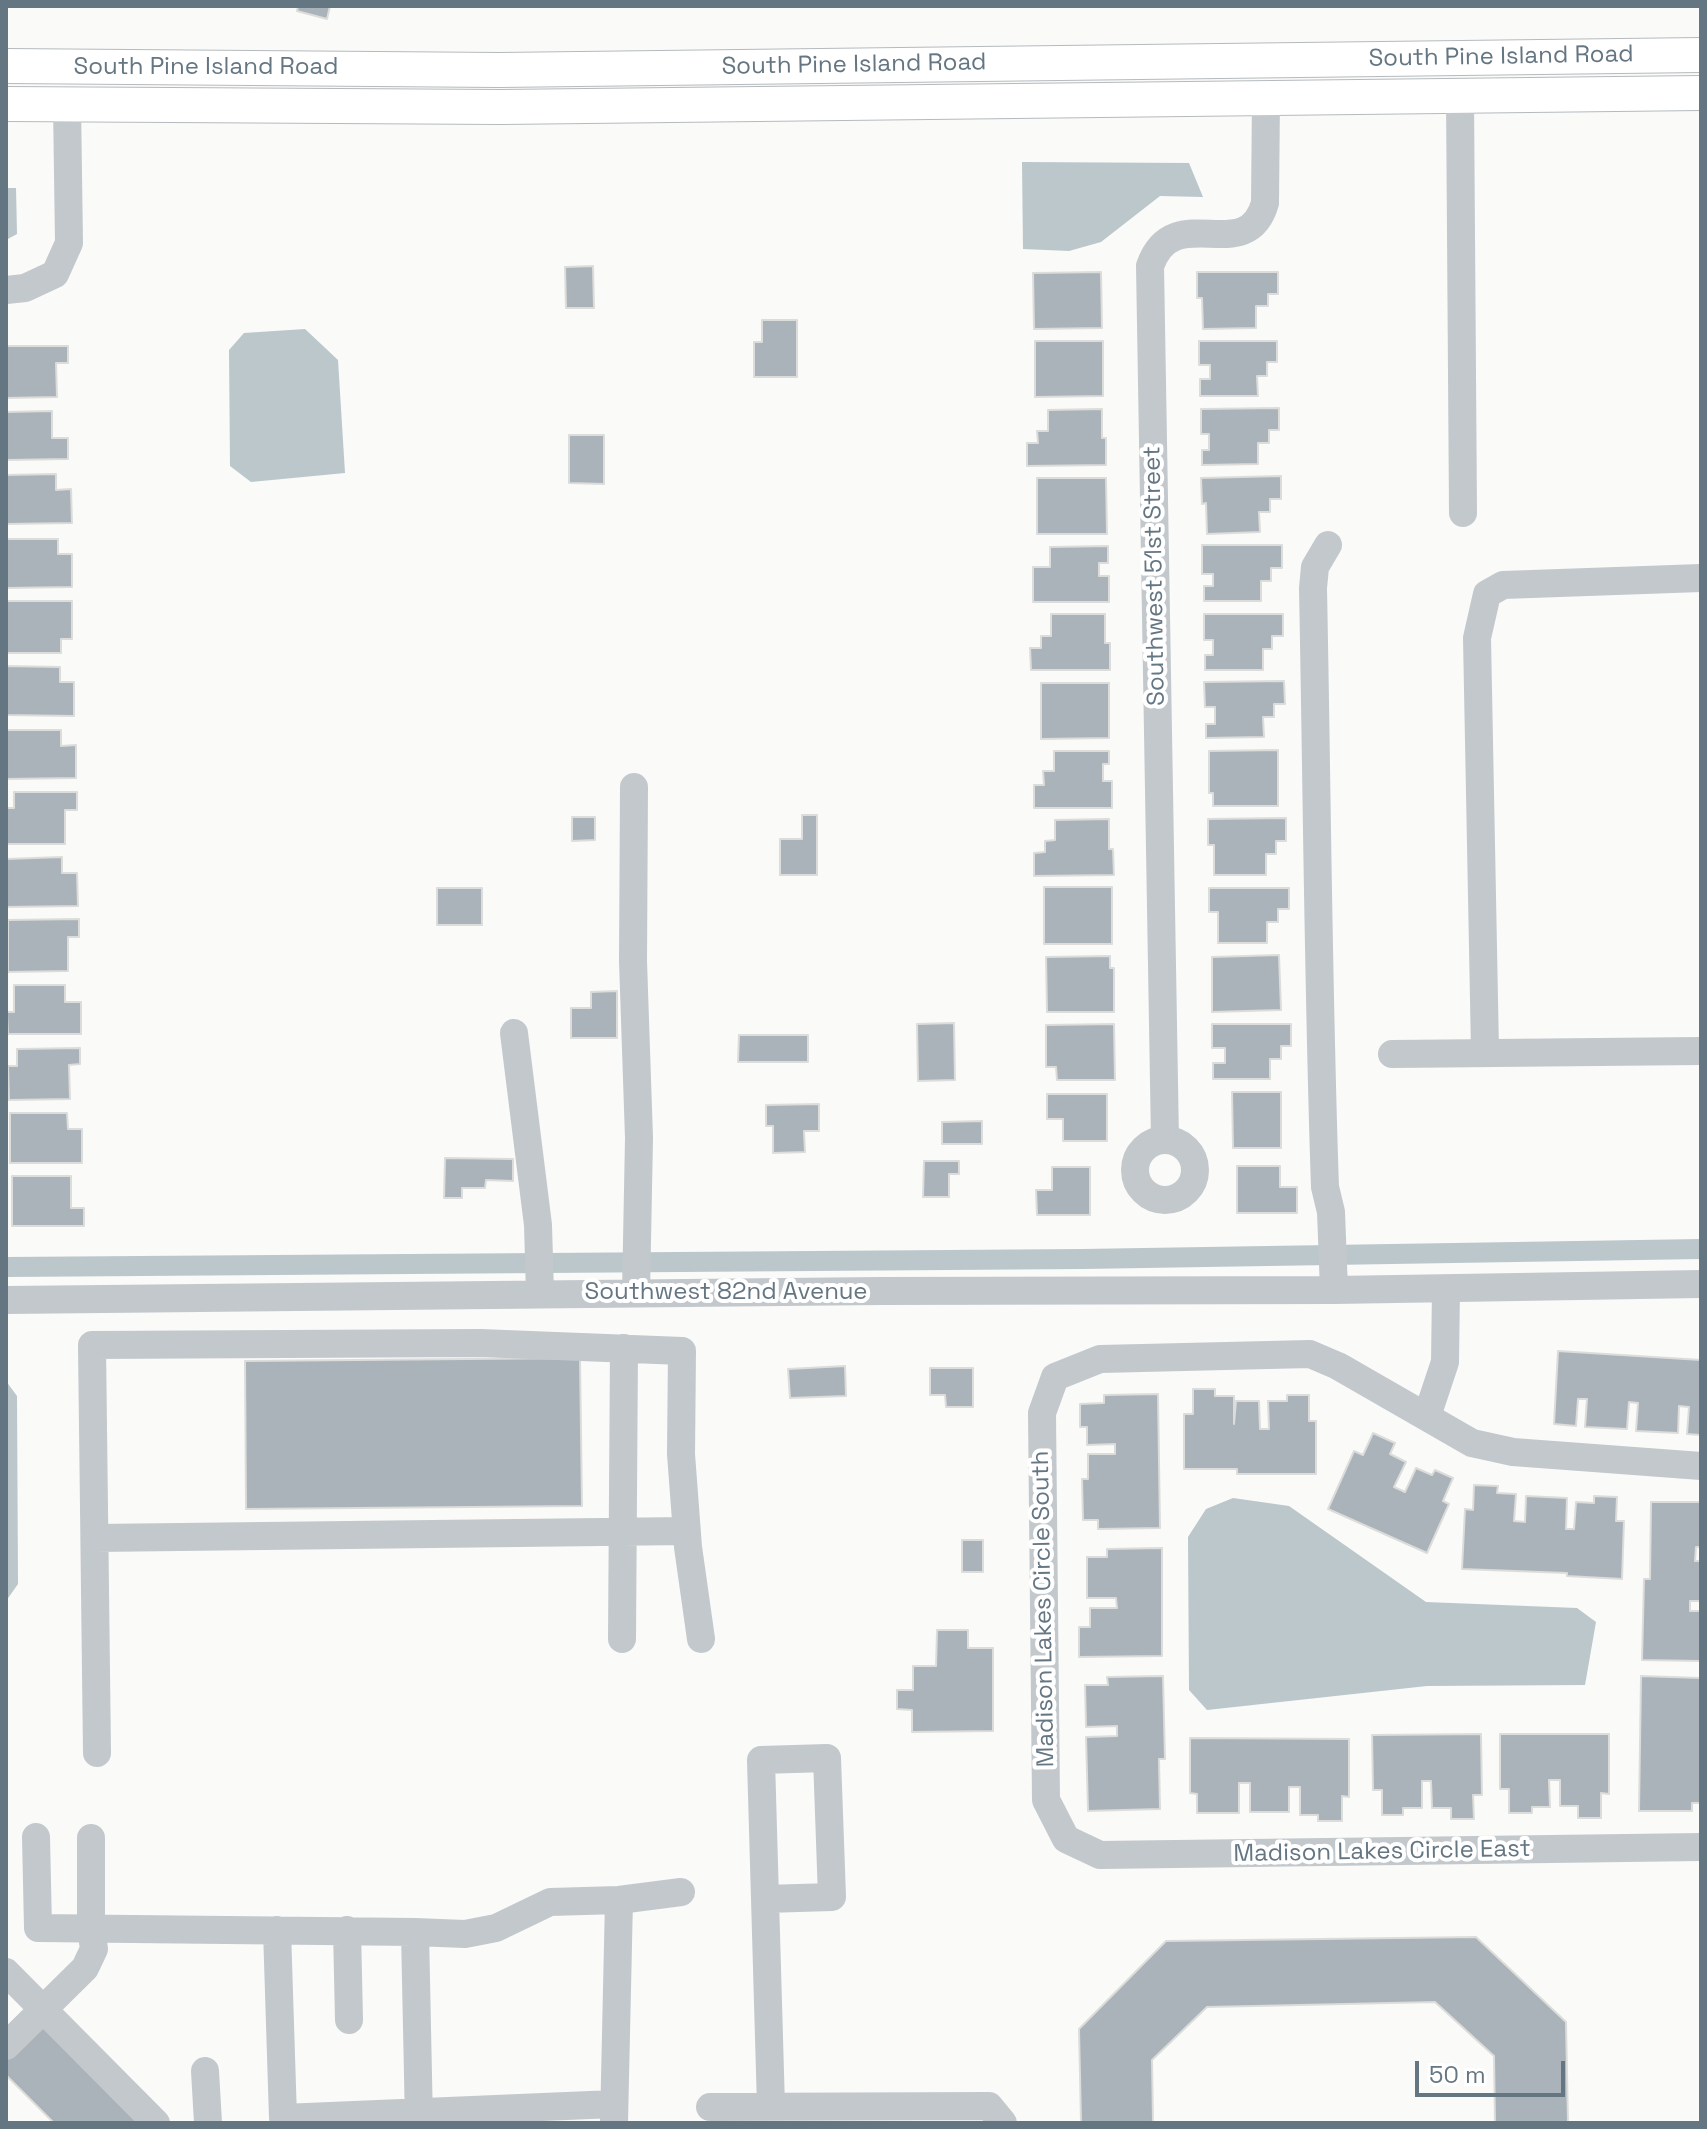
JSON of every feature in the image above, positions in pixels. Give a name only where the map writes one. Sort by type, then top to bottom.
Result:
[{"type":"main road","name":"South Pine Island Road","points":[[6,66],[499,70],[1701,55]]},
{"type":"main road","name":"South Pine Island Road","points":[[6,104],[501,107],[1701,93]]},
{"type":"street","points":[[1460,95],[1463,513]]},
{"type":"street","name":"Southwest 51st Street","points":[[1165,1140],[1150,266],[1156,250],[1165,240],[1179,235],[1242,231],[1261,218],[1265,203],[1266,97]]},
{"type":"street","points":[[6,290],[25,288],[55,274],[69,243],[67,104]]},
{"type":"street","points":[[1328,545],[1315,567],[1313,588],[1320,1031],[1325,1187],[1331,1212],[1334,1278]]},
{"type":"street","points":[[1485,1051],[1477,638],[1487,594],[1503,585],[1701,578]]},
{"type":"street","points":[[634,787],[633,961],[639,1138],[636,1293]]},
{"type":"street","points":[[514,1033],[539,1236],[539,1283]]},
{"type":"street","points":[[1392,1054],[1701,1051]]},
{"type":"street","name":"Southwest 82nd Avenue","points":[[6,1300],[539,1283],[636,1293],[1334,1278],[1446,1289],[1701,1284]]},
{"type":"street","points":[[1446,1289],[1445,1362],[1427,1416],[1472,1443],[1513,1452],[1701,1466]]},
{"type":"street","points":[[97,1753],[92,1345],[480,1343],[682,1351],[681,1454],[686,1531],[701,1639]]},
{"type":"street","points":[[622,1639],[624,1348]]},
{"type":"street","name":"Madison Lakes Circle South","points":[[1066,1839],[1046,1800],[1042,1413],[1055,1377],[1100,1359],[1310,1354],[1338,1366],[1427,1416]]},
{"type":"street","points":[[95,1538],[686,1531]]},
{"type":"street","points":[[765,1899],[832,1897],[827,1758],[761,1760],[765,1899],[771,2107]]},
{"type":"street","points":[[36,1837],[38,1928],[465,1934],[496,1928],[550,1902],[619,1900],[681,1892]]},
{"type":"street","points":[[6,2046],[45,2011],[85,1968],[94,1949],[91,1928],[91,1838]]},
{"type":"street","name":"Madison Lakes Circle East","points":[[1066,1839],[1100,1855],[1701,1847]]},
{"type":"street","points":[[277,1930],[283,2118],[614,2113],[619,1900]]},
{"type":"street","points":[[347,1930],[349,2020]]},
{"type":"street","points":[[415,1932],[419,2117]]},
{"type":"street","points":[[6,1972],[156,2123]]},
{"type":"street","points":[[205,2071],[208,2123]]},
{"type":"street","points":[[710,2107],[771,2107],[860,2115],[989,2106],[1003,2123]]},
{"type":"shaded area","points":[[1022,162],[1189,163],[1203,197],[1160,196],[1101,242],[1069,251],[1023,249]]},
{"type":"shaded area","points":[[6,188],[16,188],[17,234],[6,240]]},
{"type":"shaded area","points":[[305,329],[338,360],[345,473],[251,482],[230,466],[229,350],[244,333]]},
{"type":"shaded area","points":[[6,1381],[17,1396],[18,1584],[6,1601]]},
{"type":"shaded area","points":[[1233,1498],[1289,1506],[1426,1602],[1577,1608],[1596,1622],[1585,1685],[1427,1686],[1207,1710],[1189,1690],[1188,1537],[1206,1509]]},
{"type":"building","points":[[298,6],[330,6],[327,19],[297,11]]},
{"type":"building","points":[[593,266],[594,308],[566,308],[565,267]]},
{"type":"building","points":[[1101,272],[1102,328],[1034,329],[1033,273]]},
{"type":"building","points":[[1197,272],[1278,272],[1278,294],[1268,294],[1268,306],[1256,306],[1256,328],[1203,329],[1202,298],[1197,298]]},
{"type":"building","points":[[762,320],[797,320],[797,377],[754,377],[754,342],[762,342]]},
{"type":"building","points":[[1035,341],[1103,341],[1103,396],[1035,397]]},
{"type":"building","points":[[1199,341],[1277,341],[1277,362],[1267,362],[1267,376],[1257,376],[1258,396],[1200,396],[1200,379],[1210,379],[1210,365],[1199,365]]},
{"type":"building","points":[[6,346],[68,346],[68,363],[56,363],[57,397],[6,398]]},
{"type":"building","points":[[1279,408],[1279,430],[1269,430],[1269,443],[1258,443],[1258,464],[1202,465],[1202,450],[1209,450],[1209,434],[1201,434],[1201,409]]},
{"type":"building","points":[[1102,409],[1106,465],[1027,466],[1027,443],[1038,443],[1037,431],[1048,431],[1048,410]]},
{"type":"building","points":[[52,411],[52,438],[68,438],[68,459],[6,460],[6,412]]},
{"type":"building","points":[[569,435],[604,435],[604,484],[569,483]]},
{"type":"building","points":[[56,474],[56,490],[71,489],[72,523],[6,524],[6,475]]},
{"type":"building","points":[[1281,476],[1281,499],[1270,499],[1270,512],[1259,512],[1260,532],[1207,534],[1201,478]]},
{"type":"building","points":[[1037,478],[1106,478],[1107,534],[1037,534]]},
{"type":"building","points":[[6,539],[58,539],[58,554],[72,554],[72,587],[6,588]]},
{"type":"building","points":[[1202,545],[1282,545],[1282,568],[1271,568],[1271,581],[1261,581],[1261,601],[1204,601],[1204,586],[1213,586],[1213,574],[1202,574]]},
{"type":"building","points":[[1108,546],[1108,563],[1099,563],[1099,576],[1109,576],[1109,602],[1033,602],[1033,567],[1050,567],[1050,547]]},
{"type":"building","points":[[6,601],[72,601],[72,639],[61,639],[61,653],[6,653]]},
{"type":"building","points":[[1051,614],[1105,614],[1105,643],[1110,643],[1110,670],[1031,670],[1030,648],[1041,648],[1041,636],[1051,636]]},
{"type":"building","points":[[1204,614],[1283,614],[1283,636],[1272,636],[1272,649],[1263,649],[1263,670],[1205,670],[1205,655],[1213,655],[1213,640],[1204,640]]},
{"type":"building","points":[[6,666],[60,667],[60,682],[74,682],[74,716],[6,715]]},
{"type":"building","points":[[1284,681],[1285,704],[1274,704],[1274,717],[1263,717],[1264,737],[1206,738],[1206,724],[1215,724],[1215,707],[1205,707],[1204,682]]},
{"type":"building","points":[[1041,683],[1109,683],[1109,738],[1041,739]]},
{"type":"building","points":[[6,730],[61,730],[61,746],[76,745],[76,778],[6,779]]},
{"type":"building","points":[[1278,750],[1278,806],[1213,806],[1213,793],[1209,793],[1209,751]]},
{"type":"building","points":[[1054,751],[1109,751],[1109,764],[1103,764],[1103,781],[1112,781],[1112,808],[1034,808],[1034,785],[1044,785],[1043,771],[1054,771]]},
{"type":"building","points":[[14,792],[77,792],[77,810],[65,810],[65,844],[6,844],[6,808],[14,808]]},
{"type":"building","points":[[802,815],[817,815],[817,875],[780,875],[780,839],[802,839]]},
{"type":"building","points":[[572,817],[595,817],[595,840],[572,841]]},
{"type":"building","points":[[1286,818],[1286,841],[1276,841],[1276,854],[1266,854],[1266,875],[1214,875],[1214,845],[1208,845],[1208,819]]},
{"type":"building","points":[[1109,819],[1109,849],[1113,849],[1114,875],[1034,876],[1034,853],[1045,852],[1045,841],[1055,840],[1055,820]]},
{"type":"building","points":[[62,857],[62,873],[77,873],[78,906],[6,907],[6,859]]},
{"type":"building","points":[[1044,887],[1112,887],[1112,944],[1044,944]]},
{"type":"building","points":[[437,888],[482,888],[482,925],[437,925]]},
{"type":"building","points":[[1209,888],[1289,888],[1289,909],[1278,909],[1278,922],[1267,922],[1267,943],[1218,943],[1218,912],[1209,912]]},
{"type":"building","points":[[79,919],[79,937],[68,937],[68,971],[8,972],[8,920]]},
{"type":"building","points":[[1279,955],[1281,1010],[1212,1012],[1212,957]]},
{"type":"building","points":[[1110,956],[1110,968],[1114,968],[1114,1012],[1047,1012],[1046,957]]},
{"type":"building","points":[[14,985],[65,985],[65,1002],[81,1002],[81,1034],[8,1034],[7,1012],[14,1012]]},
{"type":"building","points":[[617,991],[617,1038],[571,1038],[571,1008],[591,1008],[591,992]]},
{"type":"building","points":[[954,1023],[955,1080],[918,1081],[917,1024]]},
{"type":"building","points":[[1114,1024],[1115,1080],[1057,1080],[1056,1067],[1046,1067],[1046,1025]]},
{"type":"building","points":[[1212,1024],[1291,1024],[1291,1046],[1281,1046],[1281,1059],[1270,1059],[1270,1079],[1213,1079],[1213,1063],[1225,1063],[1225,1048],[1212,1048]]},
{"type":"building","points":[[739,1035],[808,1035],[808,1062],[738,1062]]},
{"type":"building","points":[[80,1048],[80,1064],[69,1065],[70,1099],[9,1100],[8,1066],[17,1066],[17,1049]]},
{"type":"building","points":[[1232,1092],[1281,1092],[1281,1148],[1233,1148]]},
{"type":"building","points":[[1047,1094],[1107,1094],[1107,1141],[1063,1141],[1063,1119],[1047,1119]]},
{"type":"building","points":[[819,1104],[819,1131],[804,1131],[805,1152],[773,1153],[773,1126],[766,1126],[766,1105]]},
{"type":"building","points":[[10,1113],[67,1113],[68,1129],[82,1129],[82,1163],[10,1163]]},
{"type":"building","points":[[982,1121],[982,1144],[942,1144],[942,1122]]},
{"type":"building","points":[[445,1158],[513,1159],[513,1181],[486,1180],[485,1188],[462,1188],[462,1198],[444,1198]]},
{"type":"building","points":[[924,1161],[959,1161],[959,1174],[949,1174],[949,1197],[923,1197]]},
{"type":"building","points":[[1237,1166],[1280,1166],[1280,1187],[1297,1187],[1297,1213],[1237,1213]]},
{"type":"building","points":[[1052,1167],[1090,1167],[1090,1215],[1037,1215],[1036,1190],[1052,1190]]},
{"type":"building","points":[[12,1176],[71,1176],[71,1208],[84,1208],[84,1226],[12,1226]]},
{"type":"building","points":[[1558,1351],[1701,1360],[1701,1435],[1687,1434],[1689,1407],[1679,1406],[1678,1433],[1636,1431],[1638,1403],[1629,1402],[1627,1429],[1585,1427],[1587,1399],[1578,1399],[1576,1426],[1554,1424]]},
{"type":"building","points":[[580,1358],[582,1506],[246,1509],[245,1361]]},
{"type":"building","points":[[845,1366],[846,1396],[790,1398],[788,1369]]},
{"type":"building","points":[[930,1368],[973,1368],[973,1407],[946,1407],[945,1395],[930,1395]]},
{"type":"building","points":[[1193,1389],[1215,1389],[1215,1396],[1234,1396],[1234,1424],[1236,1401],[1259,1401],[1260,1429],[1269,1429],[1268,1401],[1287,1401],[1287,1395],[1309,1395],[1309,1421],[1316,1421],[1316,1474],[1237,1474],[1237,1469],[1184,1469],[1184,1414],[1193,1414]]},
{"type":"building","points":[[1158,1394],[1160,1528],[1098,1529],[1098,1520],[1083,1520],[1082,1479],[1088,1479],[1088,1454],[1115,1454],[1115,1444],[1087,1445],[1087,1427],[1080,1427],[1080,1404],[1104,1403],[1104,1395]]},
{"type":"building","points":[[1373,1433],[1395,1443],[1390,1454],[1406,1462],[1394,1487],[1405,1492],[1416,1468],[1432,1475],[1435,1470],[1453,1478],[1443,1501],[1449,1504],[1427,1553],[1328,1509],[1354,1451],[1363,1455]]},
{"type":"building","points":[[1474,1485],[1498,1486],[1497,1493],[1516,1494],[1514,1521],[1525,1522],[1526,1496],[1567,1498],[1566,1529],[1574,1529],[1576,1502],[1594,1503],[1594,1496],[1617,1497],[1616,1521],[1624,1521],[1622,1579],[1567,1576],[1567,1573],[1462,1569],[1465,1509],[1473,1510]]},
{"type":"building","points":[[1651,1502],[1701,1502],[1701,1547],[1696,1547],[1695,1561],[1701,1561],[1701,1601],[1690,1601],[1690,1611],[1701,1611],[1700,1661],[1642,1660],[1644,1579],[1650,1579]]},
{"type":"building","points":[[962,1540],[983,1540],[983,1572],[962,1572]]},
{"type":"building","points":[[1162,1548],[1162,1656],[1079,1657],[1079,1627],[1090,1627],[1090,1608],[1117,1608],[1116,1598],[1087,1598],[1087,1557],[1107,1557],[1107,1549]]},
{"type":"building","points":[[937,1630],[968,1630],[968,1648],[993,1648],[993,1731],[912,1732],[912,1710],[897,1709],[897,1690],[913,1690],[913,1666],[936,1666]]},
{"type":"building","points":[[1163,1676],[1165,1759],[1159,1759],[1160,1809],[1088,1811],[1086,1737],[1117,1736],[1117,1726],[1086,1727],[1085,1685],[1108,1685],[1107,1677]]},
{"type":"building","points":[[1641,1676],[1701,1678],[1701,1803],[1692,1803],[1692,1811],[1639,1811]]},
{"type":"building","points":[[1481,1734],[1482,1795],[1473,1795],[1474,1819],[1451,1819],[1451,1808],[1432,1808],[1431,1781],[1422,1781],[1422,1808],[1403,1808],[1403,1815],[1382,1815],[1382,1790],[1373,1790],[1372,1735]]},
{"type":"building","points":[[1500,1734],[1609,1734],[1609,1794],[1601,1793],[1601,1818],[1578,1818],[1578,1806],[1560,1806],[1560,1780],[1549,1780],[1550,1807],[1532,1807],[1532,1813],[1509,1813],[1509,1789],[1500,1789]]},
{"type":"building","points":[[1190,1738],[1349,1739],[1349,1797],[1342,1796],[1342,1821],[1318,1821],[1318,1815],[1300,1815],[1300,1787],[1289,1787],[1289,1812],[1250,1812],[1250,1783],[1239,1783],[1239,1813],[1197,1813],[1197,1794],[1190,1793]]},
{"type":"building","points":[[1476,1937],[1566,2022],[1568,2123],[1495,2123],[1494,2056],[1435,2002],[1207,2007],[1152,2060],[1153,2123],[1081,2123],[1079,2029],[1166,1941]]},
{"type":"building","points":[[43,2021],[141,2123],[54,2123],[6,2075],[6,2059]]},
{"type":"waterway","points":[[6,1267],[1082,1259],[1701,1249]]}]
